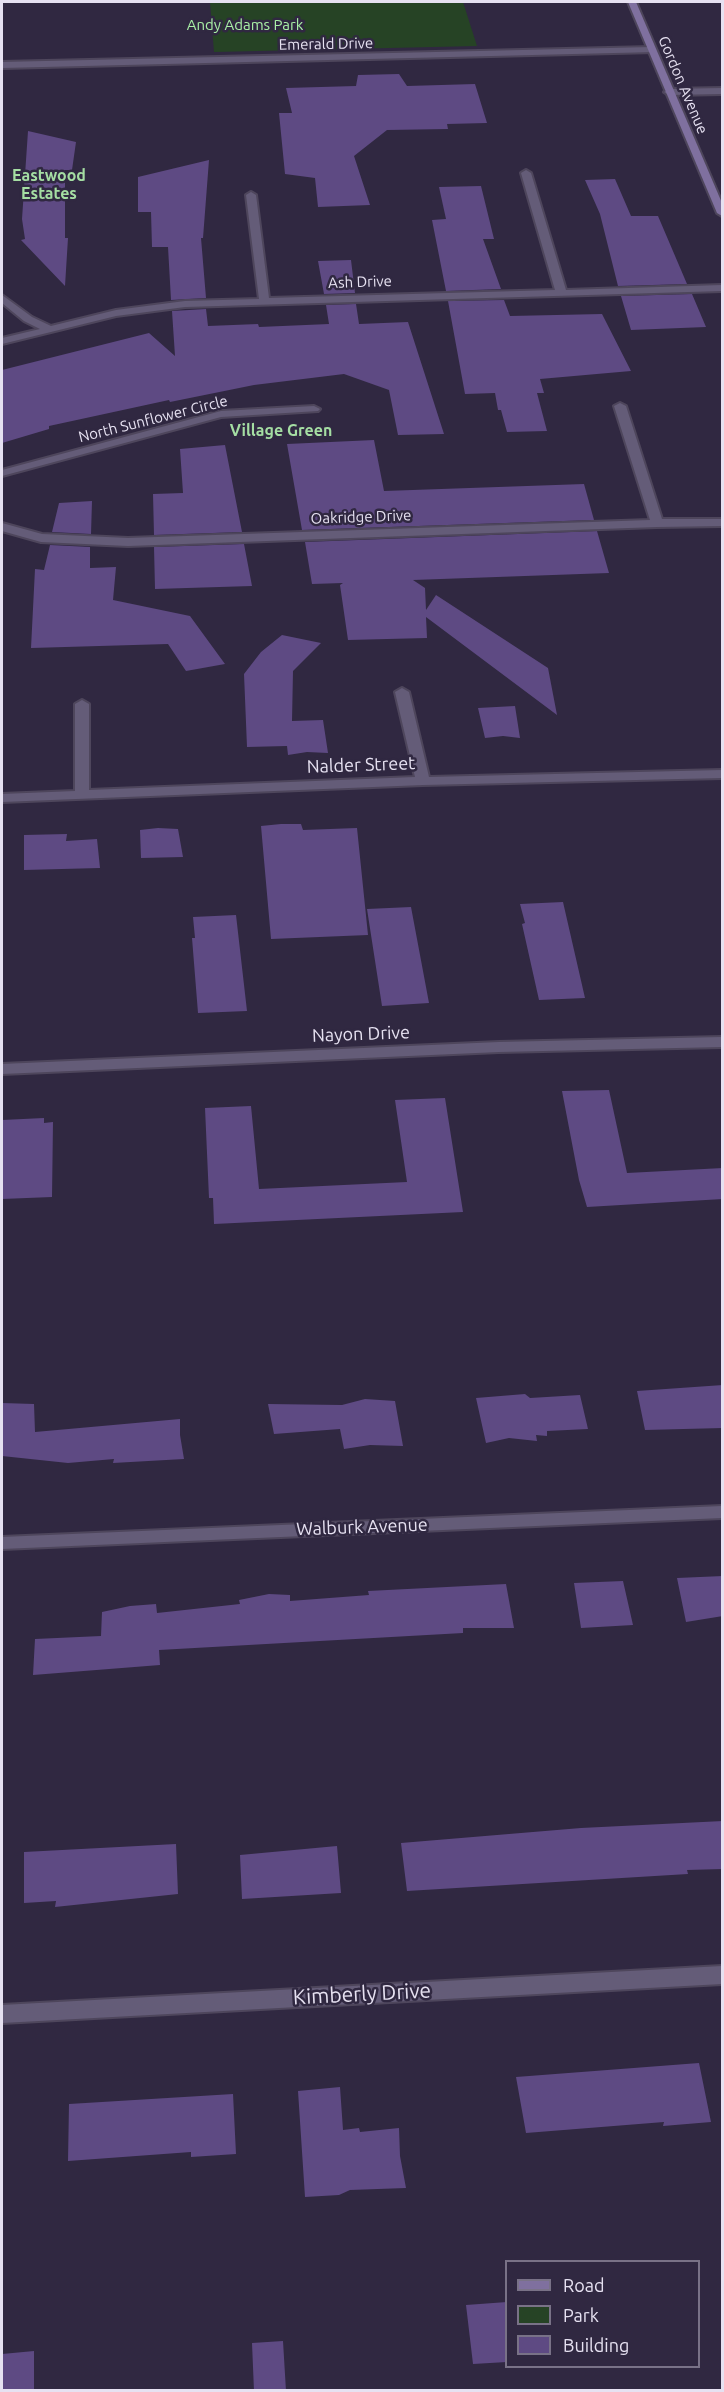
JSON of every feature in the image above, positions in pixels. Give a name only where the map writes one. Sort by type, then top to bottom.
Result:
[{"type":"main road","name":"Gordon Avenue","points":[[632,2],[723,213]]},
{"type":"street","name":"Emerald Drive","points":[[2,65],[652,50]]},
{"type":"street","points":[[669,92],[723,91]]},
{"type":"street","points":[[526,173],[561,291]]},
{"type":"street","points":[[251,195],[264,300]]},
{"type":"street","name":"Ash Drive","points":[[2,341],[116,313],[174,305],[264,300],[723,288]]},
{"type":"street","points":[[2,298],[28,319],[49,329]]},
{"type":"street","points":[[620,406],[657,523]]},
{"type":"street","name":"North Sunflower Circle","points":[[2,473],[221,414],[314,408]]},
{"type":"street","name":"Oakridge Drive","points":[[2,527],[41,538],[128,542],[657,523],[723,523]]},
{"type":"street","points":[[402,692],[423,781]]},
{"type":"street","points":[[82,704],[82,795]]},
{"type":"street","name":"Nalder Street","points":[[2,798],[423,781],[723,774]]},
{"type":"street","name":"Nayon Drive","points":[[2,1069],[498,1047],[723,1042]]},
{"type":"street","name":"Walburk Avenue","points":[[2,1543],[723,1512]]},
{"type":"street","name":"Kimberly Drive","points":[[2,2014],[723,1975]]},
{"type":"green space","name":"Andy Adams Park","points":[[210,2],[463,2],[477,46],[214,52]]},
{"type":"building","points":[[399,74],[407,86],[475,84],[487,123],[447,124],[448,129],[387,130],[354,156],[370,205],[318,207],[315,178],[285,174],[279,113],[292,113],[286,88],[356,86],[358,75]]},
{"type":"building","points":[[28,131],[76,142],[72,170],[65,170],[65,238],[68,238],[65,286],[21,240],[25,239],[22,219]]},
{"type":"building","points":[[209,160],[203,238],[201,238],[206,298],[171,300],[168,247],[152,247],[151,212],[138,212],[138,177]]},
{"type":"building","points":[[615,179],[631,216],[658,216],[687,284],[618,286],[600,214],[585,180]]},
{"type":"building","points":[[481,186],[494,239],[483,239],[501,289],[446,291],[432,220],[446,219],[439,187]]},
{"type":"building","points":[[351,260],[355,293],[324,294],[318,261]]},
{"type":"building","points":[[692,294],[706,327],[631,330],[621,296]]},
{"type":"building","points":[[504,300],[510,316],[602,314],[631,371],[540,379],[544,393],[537,393],[547,431],[507,432],[501,410],[498,410],[495,393],[465,394],[448,301]]},
{"type":"building","points":[[356,304],[359,324],[408,322],[444,434],[398,435],[389,390],[344,374],[254,385],[170,402],[169,400],[49,426],[49,429],[2,443],[2,370],[149,333],[175,356],[172,311],[206,309],[208,326],[258,324],[259,327],[329,324],[326,305]]},
{"type":"building","points":[[374,440],[384,491],[584,484],[594,520],[302,530],[287,444]]},
{"type":"building","points":[[225,445],[242,532],[154,535],[153,494],[183,493],[180,449]]},
{"type":"building","points":[[92,501],[91,534],[52,532],[59,503]]},
{"type":"building","points":[[597,531],[609,573],[413,580],[425,588],[426,610],[436,595],[548,668],[557,715],[426,617],[427,638],[348,640],[340,585],[343,583],[312,584],[305,542]]},
{"type":"building","points":[[244,544],[252,586],[155,589],[154,547]]},
{"type":"building","points":[[50,545],[90,547],[90,568],[116,567],[113,600],[190,616],[225,664],[186,671],[168,644],[31,648],[35,569],[44,570]]},
{"type":"building","points":[[282,635],[321,643],[293,671],[292,721],[323,720],[328,753],[307,752],[288,755],[287,746],[247,747],[244,674],[261,652]]},
{"type":"building","points":[[515,706],[520,738],[503,736],[485,738],[478,708]]},
{"type":"building","points":[[301,824],[303,830],[357,828],[368,935],[271,939],[261,826]]},
{"type":"building","points":[[178,829],[183,857],[141,858],[140,830]]},
{"type":"building","points":[[67,834],[66,841],[97,839],[100,868],[24,870],[24,835]]},
{"type":"building","points":[[563,902],[585,998],[539,1000],[522,924],[525,923],[520,904]]},
{"type":"building","points":[[411,907],[429,1003],[382,1006],[367,909]]},
{"type":"building","points":[[236,915],[247,1011],[198,1013],[192,938],[195,938],[193,917]]},
{"type":"building","points":[[609,1090],[627,1173],[723,1168],[723,1199],[587,1207],[579,1180],[562,1091]]},
{"type":"building","points":[[445,1098],[463,1212],[214,1224],[213,1198],[209,1198],[205,1108],[251,1106],[259,1189],[407,1182],[395,1100]]},
{"type":"building","points":[[44,1118],[44,1123],[53,1122],[52,1197],[2,1199],[2,1120]]},
{"type":"building","points":[[723,1385],[723,1428],[645,1430],[637,1391]]},
{"type":"building","points":[[525,1394],[530,1398],[580,1395],[588,1429],[547,1431],[547,1436],[536,1435],[537,1441],[509,1438],[486,1443],[476,1398]]},
{"type":"building","points":[[365,1399],[395,1401],[403,1446],[370,1445],[344,1449],[340,1429],[274,1434],[268,1404],[342,1405]]},
{"type":"building","points":[[2,1403],[34,1404],[35,1432],[180,1419],[184,1459],[113,1463],[114,1459],[68,1463],[2,1456]]},
{"type":"building","points":[[723,1576],[723,1616],[686,1622],[677,1578]]},
{"type":"building","points":[[623,1581],[633,1625],[581,1628],[574,1583]]},
{"type":"building","points":[[506,1584],[514,1628],[463,1628],[463,1633],[159,1650],[160,1665],[33,1675],[35,1639],[101,1636],[102,1612],[130,1606],[156,1604],[157,1613],[240,1604],[239,1600],[269,1594],[290,1595],[290,1601],[369,1595],[368,1591]]},
{"type":"building","points":[[723,1821],[723,1869],[687,1870],[688,1874],[407,1891],[401,1843],[581,1828]]},
{"type":"building","points":[[176,1844],[178,1894],[55,1907],[56,1901],[24,1903],[24,1852]]},
{"type":"building","points":[[337,1846],[341,1893],[242,1899],[240,1855]]},
{"type":"building","points":[[699,2063],[711,2122],[663,2126],[664,2122],[526,2133],[516,2077]]},
{"type":"building","points":[[340,2087],[343,2130],[359,2128],[360,2132],[399,2128],[400,2156],[406,2188],[350,2190],[339,2195],[305,2197],[298,2091]]},
{"type":"building","points":[[233,2094],[236,2154],[191,2157],[191,2152],[68,2161],[69,2104]]},
{"type":"building","points":[[505,2302],[505,2362],[473,2364],[466,2305]]},
{"type":"building","points":[[283,2341],[286,2391],[254,2391],[252,2343]]},
{"type":"building","points":[[34,2351],[34,2391],[2,2391],[2,2354]]},
{"type":"district","name":"Eastwood Estates","points":[[49,185]]},
{"type":"district","name":"Village Green","points":[[281,431]]}]
